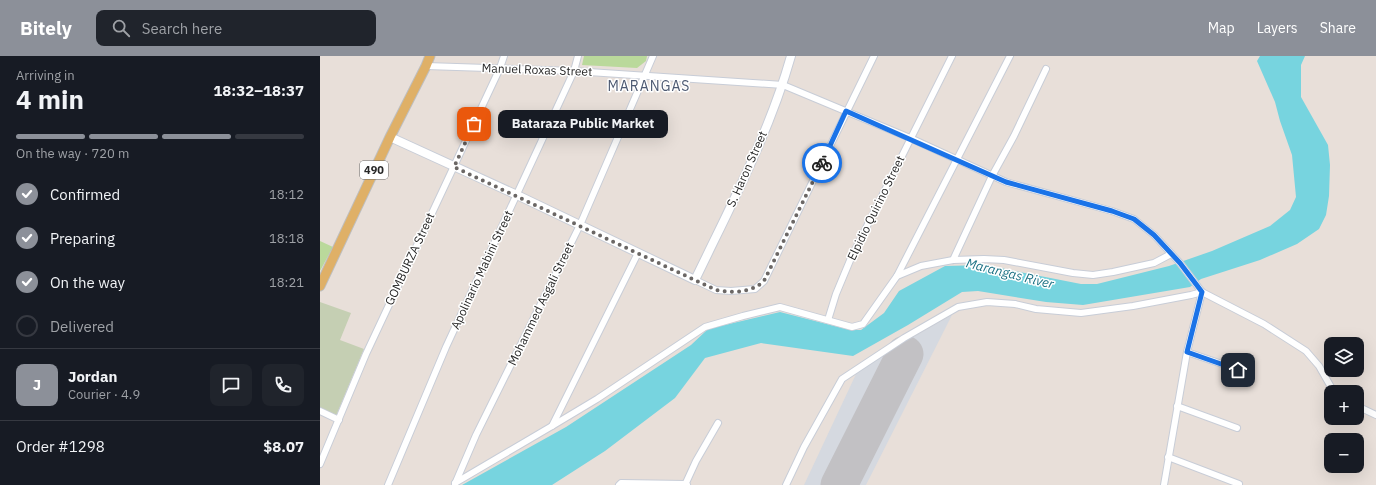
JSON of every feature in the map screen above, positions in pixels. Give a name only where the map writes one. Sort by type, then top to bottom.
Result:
[{"type":"main road","name":"490","points":[[321,283],[430,56]]},
{"type":"street","name":"GOMBURZA Street","points":[[320,464],[366,354],[500,68],[504,56]]},
{"type":"street","name":"Apolinario Mabini Street","points":[[388,485],[446,347],[574,71],[578,56]]},
{"type":"street","name":"Mohammed Asgali Street","points":[[453,484],[580,225],[653,56]]},
{"type":"street","name":"S. Haron Street","points":[[695,280],[750,163],[783,85],[791,56]]},
{"type":"street","points":[[390,137],[517,195],[716,290],[749,290],[759,286],[768,274],[874,56]]},
{"type":"street","name":"Elpidio Quirino Street","points":[[828,320],[836,294],[851,258],[952,56]]},
{"type":"street","points":[[453,484],[597,399],[705,327],[742,316],[780,308],[852,327],[863,324],[898,276],[1010,56]]},
{"type":"street","name":"Manuel Roxas Street","points":[[426,66],[574,71],[783,85],[910,138],[992,176],[1014,184],[1112,211],[1134,219],[1154,235],[1180,263],[1202,292]]},
{"type":"street","points":[[953,260],[992,176],[1014,136],[1046,69]]},
{"type":"street","points":[[552,426],[638,253]]},
{"type":"street","points":[[898,276],[920,266],[953,260],[984,259],[1004,260],[1073,273],[1093,275],[1154,263],[1171,254]]},
{"type":"street","points":[[1164,485],[1187,352],[1202,292]]},
{"type":"street","points":[[786,485],[804,447],[842,379],[904,338],[958,307],[987,302],[1015,304],[1036,309],[1081,313],[1192,296],[1202,292],[1264,324],[1306,351],[1319,366],[1330,385]]},
{"type":"street","points":[[1187,352],[1251,374]]},
{"type":"street","points":[[1177,406],[1237,428]]},
{"type":"street","points":[[1364,409],[1376,415]]},
{"type":"street","points":[[320,411],[339,420]]},
{"type":"street","points":[[619,485],[620,482],[686,485],[696,461],[718,423]]},
{"type":"street","points":[[1168,458],[1239,484]]},
{"type":"shaded area","points":[[952,315],[866,485],[804,485],[857,372],[903,343]]},
{"type":"green space","points":[[584,56],[647,56],[646,61],[637,68],[582,65]]},
{"type":"green space","points":[[320,241],[333,247],[320,271]]},
{"type":"green space","points":[[320,302],[351,313],[340,340],[364,349],[336,416],[320,409]]},
{"type":"water","name":"Marangas River","points":[[1260,56],[1305,56],[1301,65],[1301,97],[1328,145],[1330,165],[1329,196],[1326,215],[1319,229],[1297,244],[1260,260],[1201,279],[1190,287],[1083,305],[1046,302],[978,291],[962,292],[853,356],[761,343],[705,358],[675,398],[605,451],[552,485],[462,485],[566,427],[691,345],[708,329],[780,312],[850,330],[861,330],[884,313],[899,291],[945,266],[985,265],[1081,284],[1097,284],[1169,266],[1212,251],[1270,226],[1290,210],[1296,197],[1292,155],[1275,102],[1257,61]]},
{"type":"runway","points":[[839,485],[905,354]]},
{"type":"way so far","points":[[474,124],[454,167],[517,195],[716,290],[731,292],[749,290],[759,286],[764,281],[822,163]]},
{"type":"place","name":"Bataraza Public Market","points":[[474,124]]},
{"type":"district","name":"MARANGAS","points":[[649,86]]},
{"type":"route","points":[[822,163],[846,111],[910,138],[1006,182],[1112,211],[1134,219],[1154,235],[1180,263],[1202,292],[1187,352],[1238,370]]}]
